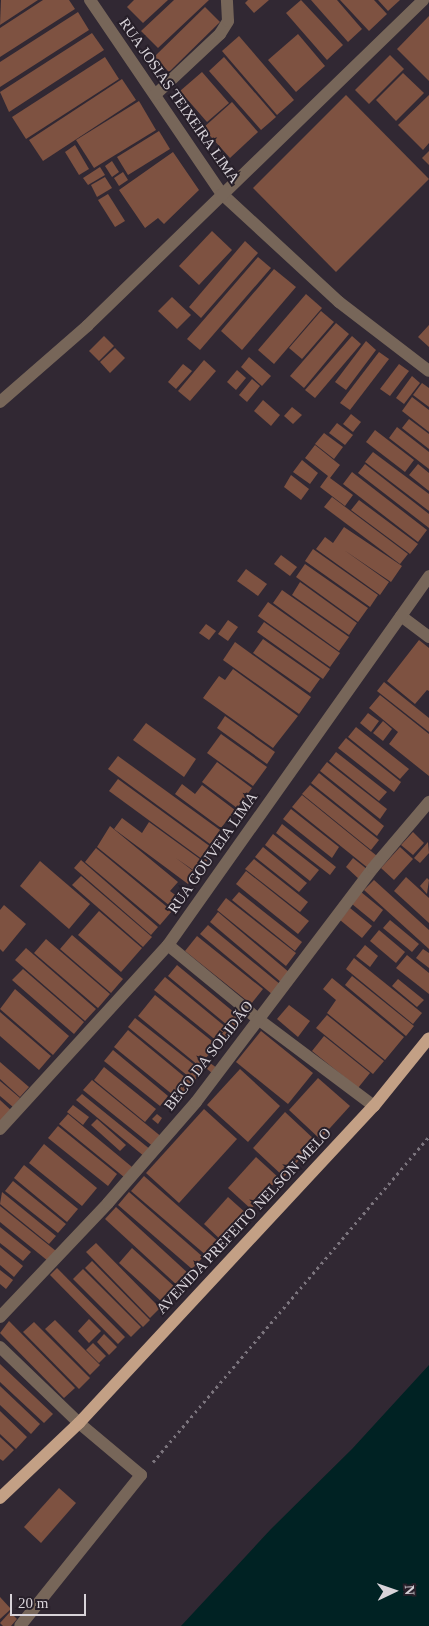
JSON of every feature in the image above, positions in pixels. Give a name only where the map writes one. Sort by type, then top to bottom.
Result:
[{"type":"main road","name":"AVENIDA PREFEITO NELSON MELO","points":[[0,1498],[79,1423],[374,1106],[429,1038]]},
{"type":"street","name":"RUA JOSIAS TEIXEIRA LIMA","points":[[90,0],[222,194],[339,302],[429,371]]},
{"type":"street","points":[[0,402],[87,326],[423,0]]},
{"type":"street","points":[[155,96],[220,34],[229,6]]},
{"type":"street","name":"RUA GOUVEIA LIMA","points":[[0,1129],[168,945],[429,576]]},
{"type":"street","points":[[401,616],[429,637]]},
{"type":"street","name":"BECO DA SOLIDÃO","points":[[0,1318],[108,1203],[196,1102],[373,868],[429,802]]},
{"type":"street","points":[[168,945],[258,1019],[374,1106]]},
{"type":"street","points":[[0,1347],[79,1423],[141,1475],[20,1626]]},
{"type":"path","points":[[141,1475],[429,1136]]},
{"type":"shaded area","points":[[429,1365],[429,1626],[181,1626],[271,1529],[352,1449]]},
{"type":"building","points":[[1,0],[38,0],[0,25]]},
{"type":"building","points":[[43,0],[69,0],[75,9],[0,57],[0,28]]},
{"type":"building","points":[[134,0],[168,0],[143,23],[127,7]]},
{"type":"building","points":[[174,0],[209,0],[158,48],[141,31]]},
{"type":"building","points":[[248,0],[269,0],[254,13],[245,3]]},
{"type":"building","points":[[301,0],[343,45],[327,60],[286,13]]},
{"type":"building","points":[[311,0],[337,0],[362,29],[348,42]]},
{"type":"building","points":[[340,0],[374,0],[387,14],[369,31]]},
{"type":"building","points":[[378,0],[400,0],[388,11]]},
{"type":"building","points":[[205,7],[220,22],[169,72],[154,57]]},
{"type":"building","points":[[78,12],[89,30],[0,87],[0,62]]},
{"type":"building","points":[[429,16],[429,81],[397,49]]},
{"type":"building","points":[[92,33],[104,50],[9,112],[0,92]]},
{"type":"building","points":[[298,34],[325,66],[296,92],[268,60]]},
{"type":"building","points":[[239,36],[294,100],[277,115],[222,51]]},
{"type":"building","points":[[390,55],[404,69],[369,104],[355,90]]},
{"type":"building","points":[[105,57],[119,79],[26,139],[12,117]]},
{"type":"building","points":[[224,57],[276,117],[261,130],[209,71]]},
{"type":"building","points":[[202,72],[229,103],[207,122],[180,91]]},
{"type":"building","points":[[403,73],[424,93],[396,121],[376,100]]},
{"type":"building","points":[[122,79],[136,100],[43,161],[29,140]]},
{"type":"building","points":[[346,95],[429,179],[336,272],[253,188]]},
{"type":"building","points":[[429,95],[429,143],[423,150],[398,125]]},
{"type":"building","points":[[139,101],[156,130],[94,168],[76,140]]},
{"type":"building","points":[[232,102],[258,132],[230,158],[203,128]]},
{"type":"building","points":[[159,131],[170,149],[128,175],[117,157]]},
{"type":"building","points":[[75,145],[89,169],[79,175],[65,152]]},
{"type":"building","points":[[429,151],[429,165],[422,158]]},
{"type":"building","points":[[173,152],[199,190],[164,224],[158,218],[145,228],[119,190]]},
{"type":"building","points":[[112,161],[119,172],[112,177],[105,166]]},
{"type":"building","points":[[100,167],[105,175],[88,185],[83,178]]},
{"type":"building","points":[[123,172],[128,180],[119,186],[114,178]]},
{"type":"building","points":[[105,177],[112,188],[97,197],[91,185]]},
{"type":"building","points":[[108,194],[125,221],[115,227],[98,200]]},
{"type":"building","points":[[212,231],[232,250],[199,285],[179,266]]},
{"type":"building","points":[[245,241],[258,253],[201,318],[189,307]]},
{"type":"building","points":[[258,257],[271,268],[200,350],[187,339]]},
{"type":"building","points":[[274,269],[296,287],[242,350],[221,331]]},
{"type":"building","points":[[306,294],[322,308],[274,364],[258,350]]},
{"type":"building","points":[[172,297],[191,315],[177,329],[158,311]]},
{"type":"building","points":[[321,311],[334,322],[302,359],[289,348]]},
{"type":"building","points":[[336,323],[349,334],[304,388],[290,376]]},
{"type":"building","points":[[429,325],[429,347],[418,337]]},
{"type":"building","points":[[104,336],[114,346],[99,361],[89,351]]},
{"type":"building","points":[[352,336],[361,344],[315,398],[305,390]]},
{"type":"building","points":[[366,341],[376,350],[346,390],[335,382]]},
{"type":"building","points":[[115,348],[125,358],[110,373],[100,362]]},
{"type":"building","points":[[379,352],[389,359],[350,410],[340,403]]},
{"type":"building","points":[[249,357],[271,376],[262,386],[241,367]]},
{"type":"building","points":[[204,360],[216,371],[190,401],[178,391]]},
{"type":"building","points":[[183,364],[192,371],[176,389],[168,382]]},
{"type":"building","points":[[399,364],[409,371],[390,396],[380,389]]},
{"type":"building","points":[[237,370],[246,378],[236,390],[227,382]]},
{"type":"building","points":[[412,376],[420,383],[404,404],[396,398]]},
{"type":"building","points":[[252,379],[260,386],[247,402],[239,395]]},
{"type":"building","points":[[422,383],[429,388],[429,407],[413,395]]},
{"type":"building","points":[[412,397],[429,410],[429,432],[402,411]]},
{"type":"building","points":[[263,400],[280,415],[271,426],[254,411]]},
{"type":"building","points":[[292,407],[302,415],[293,424],[284,416]]},
{"type":"building","points":[[351,414],[361,422],[353,432],[343,424]]},
{"type":"building","points":[[409,419],[429,434],[429,449],[402,428]]},
{"type":"building","points":[[337,423],[353,435],[345,445],[329,433]]},
{"type":"building","points":[[397,427],[429,452],[429,469],[389,438]]},
{"type":"building","points":[[375,430],[414,460],[405,472],[366,442]]},
{"type":"building","points":[[324,433],[343,447],[334,459],[315,444]]},
{"type":"building","points":[[315,445],[340,465],[330,478],[353,495],[345,506],[320,487],[328,476],[305,458]]},
{"type":"building","points":[[373,452],[429,494],[429,511],[365,462]]},
{"type":"building","points":[[302,460],[318,473],[310,484],[293,472]]},
{"type":"building","points":[[365,464],[429,514],[429,528],[358,473]]},
{"type":"building","points":[[418,464],[429,473],[429,491],[409,475]]},
{"type":"building","points":[[352,472],[427,530],[418,542],[343,484]]},
{"type":"building","points":[[291,475],[309,489],[301,500],[284,487]]},
{"type":"building","points":[[332,497],[408,554],[400,564],[324,507]]},
{"type":"building","points":[[359,500],[418,544],[410,554],[351,510]]},
{"type":"building","points":[[344,527],[402,566],[391,582],[344,550],[389,582],[380,595],[316,549],[325,537],[333,543]]},
{"type":"building","points":[[313,549],[378,595],[370,607],[305,561]]},
{"type":"building","points":[[281,555],[297,567],[290,576],[274,564]]},
{"type":"building","points":[[305,564],[368,608],[358,622],[296,577]]},
{"type":"building","points":[[246,569],[267,584],[258,596],[237,581]]},
{"type":"building","points":[[300,582],[357,623],[349,635],[292,595]]},
{"type":"building","points":[[282,590],[349,637],[339,651],[273,603]]},
{"type":"building","points":[[268,602],[340,653],[330,667],[258,616]]},
{"type":"building","points":[[228,620],[238,627],[228,641],[218,634]]},
{"type":"building","points":[[264,622],[330,669],[323,679],[257,632]]},
{"type":"building","points":[[206,624],[216,631],[209,640],[199,633]]},
{"type":"building","points":[[263,639],[320,679],[310,693],[253,653]]},
{"type":"building","points":[[419,640],[429,648],[429,691],[427,690],[415,704],[387,681]]},
{"type":"building","points":[[235,642],[311,697],[299,714],[223,660]]},
{"type":"building","points":[[233,669],[298,716],[273,748],[203,698],[219,676],[225,680]]},
{"type":"building","points":[[384,682],[429,718],[429,732],[377,691]]},
{"type":"building","points":[[380,695],[429,734],[429,776],[389,744],[398,732],[369,708]]},
{"type":"building","points":[[368,713],[379,721],[371,732],[360,723]]},
{"type":"building","points":[[225,716],[275,752],[267,764],[217,728]]},
{"type":"building","points":[[383,721],[392,729],[383,741],[373,733]]},
{"type":"building","points":[[146,723],[196,759],[184,777],[133,740]]},
{"type":"building","points":[[356,727],[409,769],[400,779],[348,737]]},
{"type":"building","points":[[221,734],[267,767],[253,786],[207,753]]},
{"type":"building","points":[[346,738],[401,782],[394,792],[338,748]]},
{"type":"building","points":[[336,752],[387,792],[379,801],[329,761]]},
{"type":"building","points":[[118,756],[220,830],[210,844],[108,769]]},
{"type":"building","points":[[217,762],[252,788],[237,808],[202,782]]},
{"type":"building","points":[[327,762],[387,809],[380,819],[320,771]]},
{"type":"building","points":[[319,773],[384,826],[377,836],[311,783]]},
{"type":"building","points":[[118,779],[215,850],[206,862],[109,791]]},
{"type":"building","points":[[182,784],[195,794],[202,785],[235,810],[221,828],[175,794]]},
{"type":"building","points":[[310,785],[379,840],[371,850],[302,794]]},
{"type":"building","points":[[302,795],[377,856],[368,868],[292,807]]},
{"type":"building","points":[[291,809],[339,847],[332,858],[283,819]]},
{"type":"building","points":[[122,818],[142,833],[149,822],[204,862],[196,872],[176,858],[196,873],[188,884],[114,829]]},
{"type":"building","points":[[282,824],[336,867],[330,875],[276,833]]},
{"type":"building","points":[[110,826],[178,882],[170,891],[178,897],[170,906],[97,847]]},
{"type":"building","points":[[413,832],[424,843],[413,855],[401,845]]},
{"type":"building","points":[[273,834],[319,870],[310,881],[265,845]]},
{"type":"building","points":[[428,842],[429,853],[420,863],[414,858]]},
{"type":"building","points":[[263,847],[307,883],[299,892],[255,857]]},
{"type":"building","points":[[400,847],[413,859],[394,880],[381,868]]},
{"type":"building","points":[[96,848],[172,911],[160,925],[85,862]]},
{"type":"building","points":[[353,858],[368,870],[360,880],[346,867]]},
{"type":"building","points":[[254,859],[308,902],[300,912],[245,869]]},
{"type":"building","points":[[81,860],[158,927],[151,935],[74,868]]},
{"type":"building","points":[[40,861],[90,904],[69,929],[20,886]]},
{"type":"building","points":[[246,871],[309,921],[298,934],[236,884]]},
{"type":"building","points":[[81,876],[152,937],[143,947],[72,885]]},
{"type":"building","points":[[406,877],[429,898],[429,923],[394,891]]},
{"type":"building","points":[[427,878],[429,880],[427,894],[420,886]]},
{"type":"building","points":[[374,880],[429,930],[429,949],[364,890]]},
{"type":"building","points":[[239,892],[302,942],[295,951],[232,900]]},
{"type":"building","points":[[361,892],[383,910],[374,922],[352,904]]},
{"type":"building","points":[[226,898],[296,953],[286,966],[217,910]]},
{"type":"building","points":[[4,905],[26,924],[3,952],[0,949],[0,910]]},
{"type":"building","points":[[350,908],[372,926],[362,938],[340,920]]},
{"type":"building","points":[[99,911],[142,948],[121,972],[78,935]]},
{"type":"building","points":[[218,912],[290,973],[282,983],[210,922]]},
{"type":"building","points":[[390,920],[419,944],[412,952],[383,928]]},
{"type":"building","points":[[208,925],[281,985],[273,995],[200,934]]},
{"type":"building","points":[[379,930],[405,952],[396,963],[370,941]]},
{"type":"building","points":[[72,935],[123,979],[111,993],[60,949]]},
{"type":"building","points":[[197,936],[263,989],[251,1004],[185,951]]},
{"type":"building","points":[[46,939],[110,994],[98,1008],[34,953]]},
{"type":"building","points":[[365,945],[378,956],[370,967],[356,956]]},
{"type":"building","points":[[26,948],[96,1009],[85,1021],[15,960]]},
{"type":"building","points":[[423,949],[429,953],[429,968],[416,958]]},
{"type":"building","points":[[407,955],[429,973],[429,994],[396,968]]},
{"type":"building","points":[[354,958],[422,1013],[413,1024],[346,969]]},
{"type":"building","points":[[177,965],[241,1018],[232,1029],[168,976]]},
{"type":"building","points":[[23,969],[84,1022],[74,1034],[12,980]]},
{"type":"building","points":[[352,976],[414,1026],[406,1036],[345,985]]},
{"type":"building","points":[[165,977],[233,1033],[223,1046],[154,990]]},
{"type":"building","points":[[332,978],[404,1037],[385,1060],[327,1013],[336,1000],[323,989]]},
{"type":"building","points":[[398,979],[424,1000],[417,1007],[392,986]]},
{"type":"building","points":[[15,989],[69,1036],[53,1055],[0,1009]]},
{"type":"building","points":[[155,995],[217,1045],[199,1066],[138,1016]]},
{"type":"building","points":[[289,1005],[310,1021],[298,1037],[277,1019]]},
{"type":"building","points":[[0,1012],[51,1056],[39,1070],[0,1036]]},
{"type":"building","points":[[327,1015],[384,1061],[373,1074],[316,1028]]},
{"type":"building","points":[[135,1018],[202,1071],[194,1081],[128,1027]]},
{"type":"building","points":[[128,1030],[192,1083],[178,1099],[114,1047]]},
{"type":"building","points":[[261,1031],[313,1073],[288,1104],[236,1062]]},
{"type":"building","points":[[324,1036],[370,1073],[358,1088],[312,1051]]},
{"type":"building","points":[[113,1050],[168,1096],[160,1106],[104,1061]]},
{"type":"building","points":[[0,1062],[29,1087],[20,1097],[0,1079]]},
{"type":"building","points":[[210,1063],[217,1068],[213,1074],[206,1068]]},
{"type":"building","points":[[104,1067],[156,1109],[145,1122],[94,1080]]},
{"type":"building","points":[[240,1069],[280,1106],[248,1142],[207,1105]]},
{"type":"building","points":[[318,1078],[350,1106],[320,1139],[289,1110]]},
{"type":"building","points":[[92,1080],[163,1138],[155,1148],[83,1090]]},
{"type":"building","points":[[0,1081],[20,1098],[13,1107],[0,1096]]},
{"type":"building","points":[[82,1094],[151,1150],[145,1157],[76,1100]]},
{"type":"building","points":[[0,1100],[13,1112],[0,1121]]},
{"type":"building","points":[[73,1105],[89,1117],[83,1125],[67,1112]]},
{"type":"building","points":[[204,1109],[237,1139],[179,1203],[146,1173]]},
{"type":"building","points":[[285,1112],[316,1141],[284,1177],[253,1148]]},
{"type":"building","points":[[68,1114],[132,1167],[124,1177],[59,1124]]},
{"type":"building","points":[[157,1114],[162,1118],[158,1124],[152,1119]]},
{"type":"building","points":[[97,1119],[126,1145],[120,1151],[91,1125]]},
{"type":"building","points":[[58,1126],[117,1174],[108,1186],[48,1138]]},
{"type":"building","points":[[44,1144],[97,1188],[82,1206],[29,1163]]},
{"type":"building","points":[[256,1157],[279,1178],[251,1209],[228,1188]]},
{"type":"building","points":[[24,1165],[78,1209],[67,1222],[14,1178]]},
{"type":"building","points":[[144,1176],[219,1242],[207,1256],[131,1191]]},
{"type":"building","points":[[13,1181],[66,1224],[58,1233],[5,1191]]},
{"type":"building","points":[[2,1192],[56,1236],[49,1244],[0,1204]]},
{"type":"building","points":[[129,1192],[203,1257],[192,1269],[118,1205]]},
{"type":"building","points":[[228,1197],[247,1214],[222,1241],[204,1224]]},
{"type":"building","points":[[0,1206],[56,1251],[48,1261],[0,1222]]},
{"type":"building","points":[[116,1207],[189,1274],[178,1286],[105,1219]]},
{"type":"building","points":[[0,1227],[31,1252],[23,1261],[0,1243]]},
{"type":"building","points":[[96,1243],[160,1308],[150,1318],[86,1252]]},
{"type":"building","points":[[0,1247],[23,1266],[14,1277],[0,1265]]},
{"type":"building","points":[[132,1248],[176,1288],[163,1303],[119,1263]]},
{"type":"building","points":[[92,1261],[150,1320],[143,1327],[85,1268]]},
{"type":"building","points":[[57,1268],[125,1337],[118,1344],[50,1275]]},
{"type":"building","points":[[83,1269],[141,1327],[131,1337],[73,1279]]},
{"type":"building","points":[[0,1270],[13,1280],[6,1289],[0,1284]]},
{"type":"building","points":[[89,1319],[101,1331],[89,1343],[78,1331]]},
{"type":"building","points":[[55,1320],[100,1365],[90,1375],[45,1329]]},
{"type":"building","points":[[9,1321],[75,1388],[64,1398],[0,1333]]},
{"type":"building","points":[[34,1322],[90,1378],[79,1389],[23,1332]]},
{"type":"building","points":[[104,1334],[117,1347],[109,1355],[97,1342]]},
{"type":"building","points":[[93,1343],[106,1356],[99,1363],[86,1350]]},
{"type":"building","points":[[0,1364],[53,1414],[44,1423],[0,1382]]},
{"type":"building","points":[[0,1386],[40,1424],[31,1434],[0,1405]]},
{"type":"building","points":[[0,1411],[27,1437],[16,1449],[0,1434]]},
{"type":"building","points":[[0,1437],[14,1450],[3,1461],[0,1459]]},
{"type":"building","points":[[59,1488],[76,1503],[41,1543],[24,1527]]},
{"type":"building","points":[[0,1597],[11,1609],[0,1619]]},
{"type":"building","points":[[10,1612],[17,1619],[11,1626],[3,1626],[0,1623]]}]
